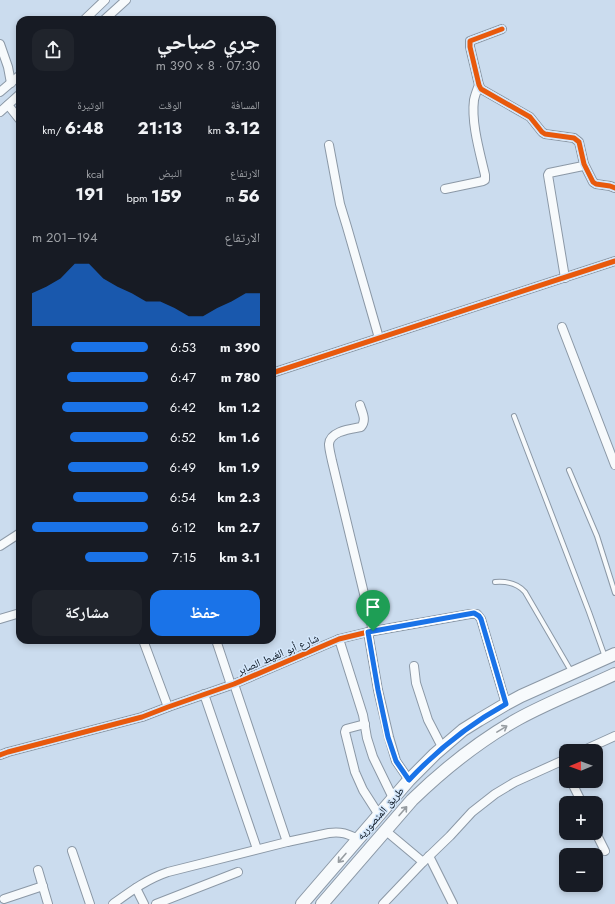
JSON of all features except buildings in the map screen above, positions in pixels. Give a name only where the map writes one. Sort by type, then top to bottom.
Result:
[{"type":"main road","name":"طريق المنصوريه","points":[[302,904],[409,780],[442,747],[463,730],[506,704],[610,656]]},
{"type":"main road","name":"طريق المنصوريه","points":[[322,904],[389,833],[412,800],[457,760],[520,718],[615,674]]},
{"type":"main road","points":[[540,688],[548,705]]},
{"type":"street","points":[[88,16],[105,0]]},
{"type":"street","points":[[108,16],[126,0]]},
{"type":"street","points":[[502,29],[470,41],[470,47],[481,89],[530,117],[542,132],[546,134],[574,138],[577,140],[584,164],[593,182],[615,188]]},
{"type":"street","points":[[0,44],[8,67],[11,83]]},
{"type":"street","points":[[0,92],[16,79]]},
{"type":"street","points":[[445,189],[485,180],[475,128],[474,99],[479,85]]},
{"type":"street","points":[[0,112],[16,98]]},
{"type":"street","points":[[8,105],[16,115]]},
{"type":"street","points":[[329,145],[340,204],[379,338]]},
{"type":"street","points":[[565,278],[548,175],[549,173],[583,166],[584,164]]},
{"type":"street","points":[[276,372],[615,261]]},
{"type":"street","points":[[562,326],[615,465]]},
{"type":"street","points":[[360,405],[364,416],[363,425],[361,427],[335,434],[329,444],[371,632],[378,690],[388,737],[396,761],[409,780]]},
{"type":"street","points":[[0,546],[16,536]]},
{"type":"street","points":[[0,619],[16,614]]},
{"type":"street","name":"شارع أبو الغيط الصابر","points":[[0,754],[133,720],[233,685],[339,639],[470,614],[477,614],[481,619],[506,704]]},
{"type":"street","points":[[339,639],[363,715],[367,738],[373,757],[393,798]]},
{"type":"street","points":[[145,644],[168,707]]},
{"type":"street","points":[[218,644],[287,842]]},
{"type":"street","points":[[414,666],[416,683],[428,720],[442,747]]},
{"type":"street","points":[[204,694],[257,849]]},
{"type":"street","points":[[365,724],[346,729],[345,732],[355,772],[363,790],[378,816]]},
{"type":"street","points":[[597,744],[615,736]]},
{"type":"street","points":[[383,904],[472,812],[495,794],[515,782],[559,762]]},
{"type":"street","points":[[113,904],[150,879],[168,872],[257,849],[336,832],[343,832],[358,839]]},
{"type":"street","points":[[389,833],[409,850],[426,859],[453,904]]},
{"type":"street","points":[[600,840],[605,851]]},
{"type":"street","points":[[72,851],[90,904]]},
{"type":"street","points":[[38,870],[48,904]]},
{"type":"street","points":[[156,904],[238,872]]},
{"type":"street","points":[[4,900],[43,886]]},
{"type":"street","points":[[136,888],[144,904]]},
{"type":"lane","points":[[514,416],[589,612],[610,656]]},
{"type":"lane","points":[[569,470],[597,536],[615,593]]},
{"type":"lane","points":[[495,582],[504,581],[521,587],[572,673]]},
{"type":"cycle path","points":[[502,29],[470,41],[470,47],[481,89],[530,117],[545,134],[574,138],[579,142],[584,164],[593,182],[615,188]]},
{"type":"cycle path","points":[[276,372],[615,261]]},
{"type":"cycle path","points":[[0,755],[142,717],[234,684],[339,639],[368,632],[470,614],[477,614],[481,619],[506,704]]},
{"type":"route","points":[[474,613],[477,614],[481,619],[506,704],[463,730],[435,754],[409,780],[396,761],[388,737],[368,632],[373,631],[474,613]]}]
